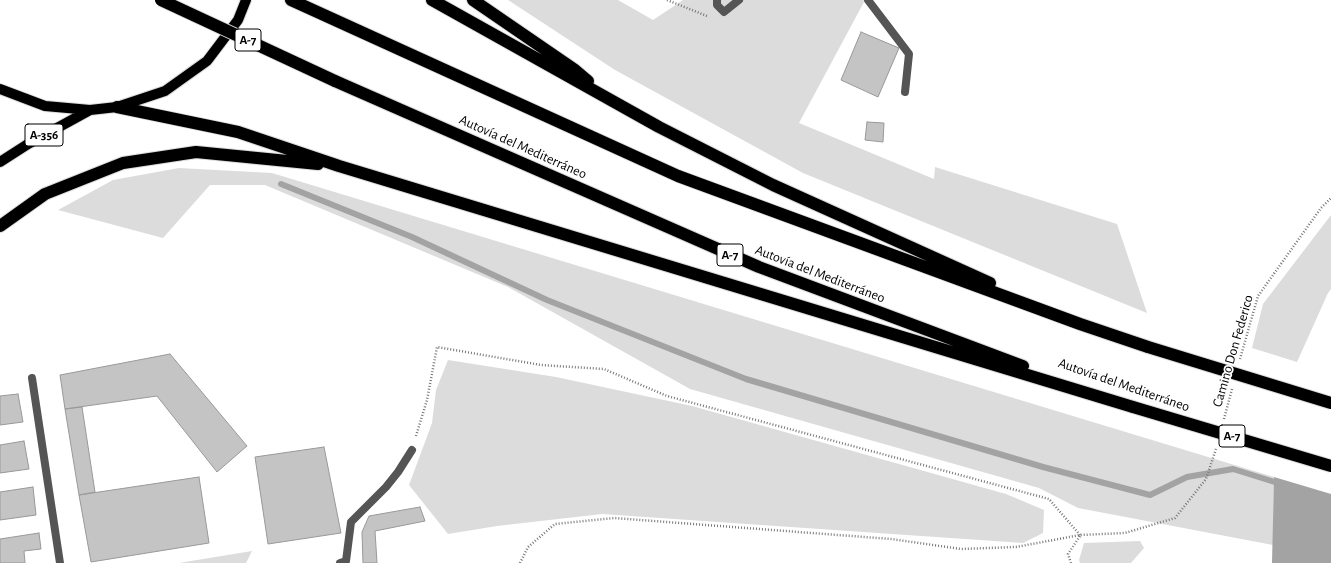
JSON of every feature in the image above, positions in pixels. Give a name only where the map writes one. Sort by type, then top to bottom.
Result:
[{"type":"highway","name":"Autovía del Mediterráneo","points":[[161,0],[335,81],[759,267],[1133,407],[1331,466]]},
{"type":"highway","points":[[291,0],[354,30],[678,176],[1080,324],[1148,347],[1331,403]]},
{"type":"highway","points":[[432,0],[659,127],[773,185],[1080,324]]},
{"type":"highway","points":[[473,0],[575,70],[605,97]]},
{"type":"highway","points":[[117,108],[238,132],[340,166],[1133,407]]},
{"type":"highway","points":[[0,226],[46,194],[123,163],[196,152],[340,166]]},
{"type":"main road","points":[[0,89],[45,106],[90,110],[117,108],[165,91],[207,61],[238,20],[246,0]]},
{"type":"main road","name":"A-356","points":[[0,162],[28,144],[90,110]]},
{"type":"street","points":[[717,0],[717,5],[724,12],[739,0]]},
{"type":"street","points":[[868,0],[909,54],[906,92]]},
{"type":"street","points":[[32,378],[60,563]]},
{"type":"street","points":[[340,563],[346,561],[350,522],[386,487],[412,450]]},
{"type":"path","points":[[667,0],[715,20],[724,12]]},
{"type":"path","name":"Camino Don Federico","points":[[1239,362],[1258,296],[1321,208],[1331,198]]},
{"type":"path","points":[[412,450],[427,400],[437,347],[541,365],[604,369],[667,396],[1049,499],[1080,535]]},
{"type":"path","name":"Camino Don Federico","points":[[1223,423],[1233,384]]},
{"type":"path","points":[[520,563],[528,547],[555,524],[614,518],[891,539],[961,549],[1016,547],[1080,535],[1125,533],[1175,518],[1206,479],[1217,446]]},
{"type":"path","points":[[1071,563],[1068,554],[1080,535]]},
{"type":"shaded area","points":[[508,0],[618,0],[653,20],[683,0],[863,0],[864,2],[799,123],[934,179],[935,167],[1117,224],[1147,313],[803,173],[615,70]]},
{"type":"shaded area","points":[[179,168],[272,173],[1274,477],[1273,545],[1078,508],[1039,488],[690,389],[508,287],[265,185],[210,185],[163,238],[58,210],[113,180]]},
{"type":"shaded area","points":[[1331,215],[1331,289],[1297,362],[1252,348],[1263,304]]},
{"type":"shaded area","points":[[448,360],[556,377],[692,406],[1006,494],[1044,510],[1043,533],[1023,543],[602,514],[497,526],[448,534],[409,485],[432,423],[436,390]]},
{"type":"shaded area","points":[[1274,477],[1331,494],[1331,563],[1272,563]]},
{"type":"shaded area","points":[[1140,541],[1144,548],[1131,563],[1080,563],[1079,560],[1084,543]]},
{"type":"shaded area","points":[[252,551],[246,563],[179,563]]},
{"type":"building","points":[[861,32],[899,48],[878,97],[841,80]]},
{"type":"building","points":[[867,122],[884,123],[883,142],[865,140]]},
{"type":"building","points":[[170,354],[247,446],[217,472],[157,396],[65,409],[60,375]]},
{"type":"building","points":[[18,394],[23,422],[0,425],[0,396]]},
{"type":"building","points":[[82,407],[95,492],[79,495],[65,409]]},
{"type":"building","points":[[24,441],[29,469],[0,473],[0,445]]},
{"type":"building","points":[[324,447],[341,533],[268,544],[255,457]]},
{"type":"building","points":[[199,477],[209,543],[91,562],[79,495]]},
{"type":"building","points":[[33,487],[36,515],[0,520],[0,492]]},
{"type":"building","points":[[420,507],[425,521],[375,531],[377,563],[363,563],[362,532],[369,516]]},
{"type":"building","points":[[39,533],[41,549],[24,551],[25,563],[0,563],[0,539]]},
{"type":"waterway","points":[[281,184],[412,237],[547,300],[746,379],[1043,467],[1150,495],[1187,477],[1233,469],[1281,484]]}]
